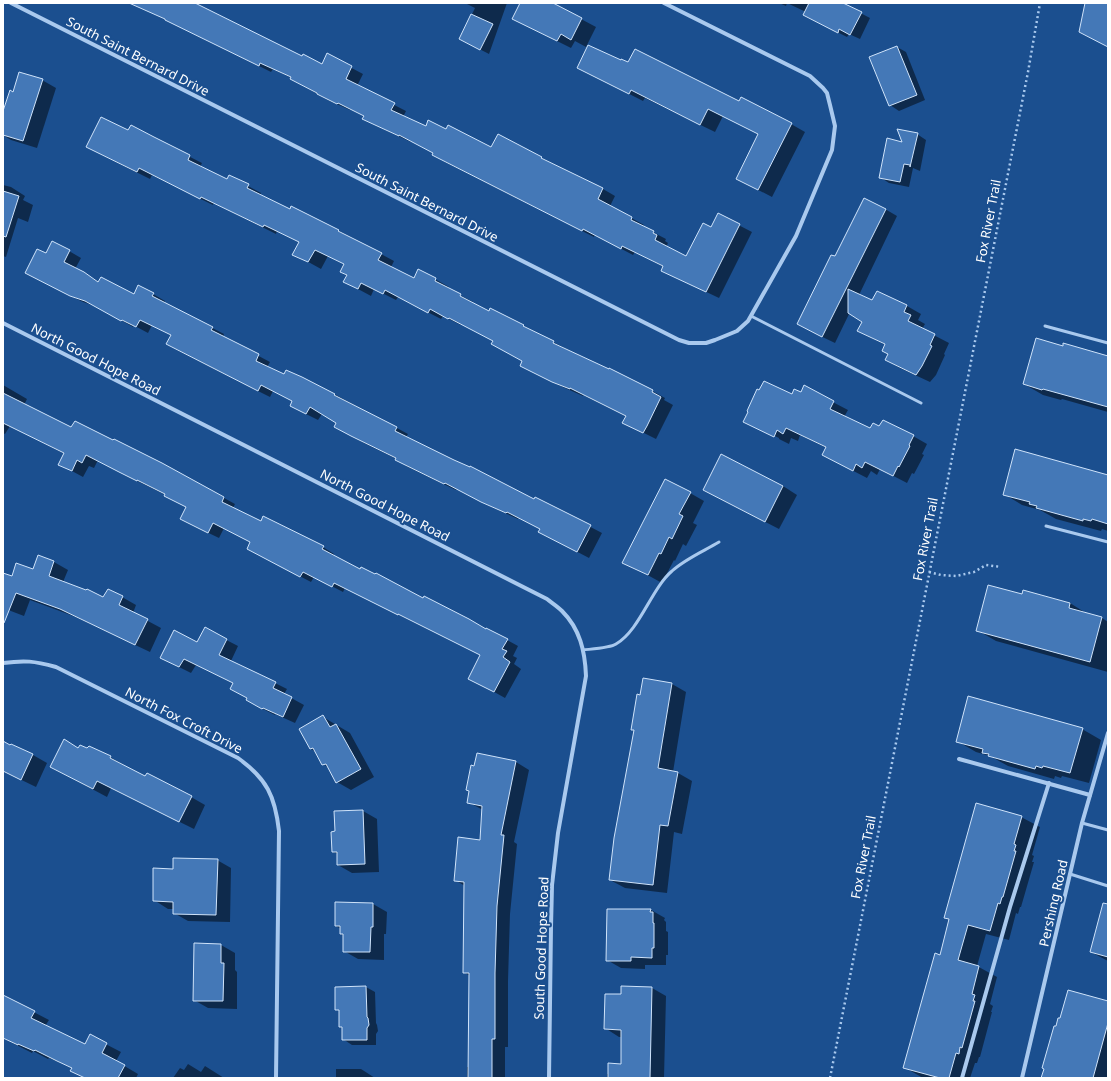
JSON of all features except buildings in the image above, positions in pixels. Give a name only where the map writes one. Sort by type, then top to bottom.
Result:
[{"type":"street","name":"South Saint Bernard Drive","points":[[11,3],[679,340],[689,343],[706,342],[737,331],[748,321],[751,316],[796,236],[832,150],[835,126],[827,93],[810,76],[664,3]]},
{"type":"street","name":"North Good Hope Road","points":[[3,323],[547,599],[562,611],[574,626],[582,644],[586,676],[560,820]]},
{"type":"street","name":"North Fox Croft Drive","points":[[3,663],[20,661],[38,662],[56,667],[238,758],[250,767],[261,779],[271,794],[277,813],[279,831],[276,1078]]},
{"type":"street","name":"Pershing Road","points":[[1022,1078],[1082,823],[1108,733]]},
{"type":"street","points":[[959,759],[1090,795]]},
{"type":"street","points":[[962,1078],[1010,907],[1049,784]]},
{"type":"street","name":"South Good Hope Road","points":[[548,1078],[552,885],[560,820]]},
{"type":"lane","points":[[751,316],[921,403]]},
{"type":"lane","points":[[1045,326],[1108,343]]},
{"type":"lane","points":[[1046,526],[1108,542]]},
{"type":"lane","points":[[583,650],[615,645],[627,636],[657,589],[671,571],[719,542]]},
{"type":"lane","points":[[1082,823],[1108,830]]},
{"type":"lane","points":[[1070,874],[1108,886]]},
{"type":"path","name":"Fox River Trail","points":[[830,1078],[1028,72],[1040,3]]},
{"type":"path","points":[[929,572],[947,576],[956,576],[974,572],[986,565],[1001,567]]}]
